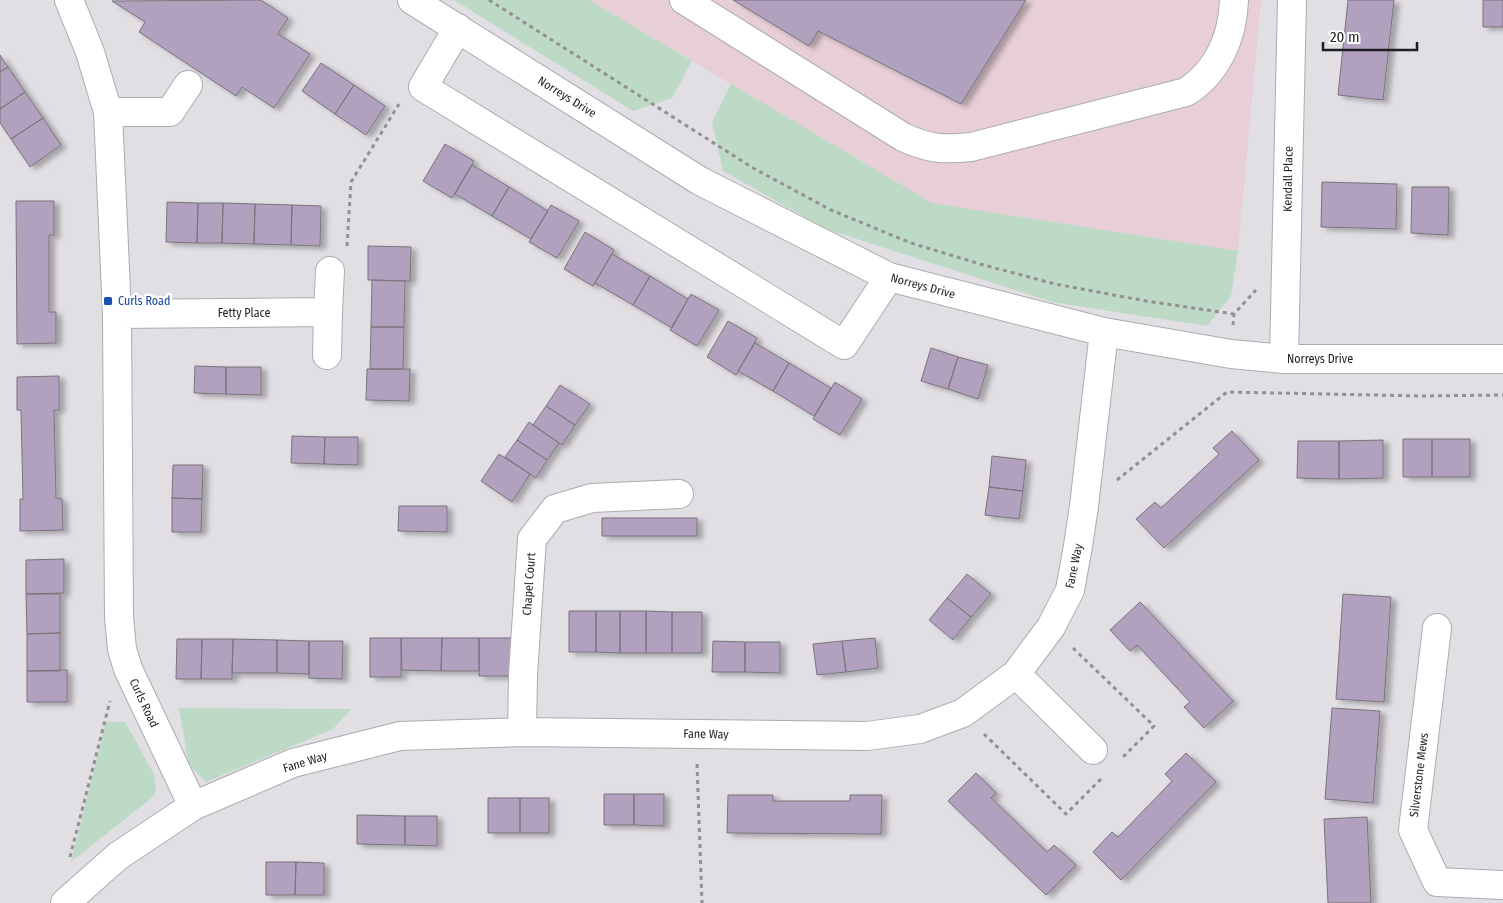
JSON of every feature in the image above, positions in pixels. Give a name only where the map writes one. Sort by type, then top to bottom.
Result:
[{"type":"street","name":"Curls Road","points":[[69,0],[90,52],[108,112],[117,314],[119,617],[122,649],[128,669],[193,806]]},
{"type":"street","name":"Norreys Drive","points":[[412,0],[700,182],[890,277],[1104,332],[1231,354],[1284,359],[1503,359]]},
{"type":"street","points":[[684,0],[903,137],[919,145],[948,150],[971,147],[1186,92],[1204,76],[1223,49],[1234,18],[1234,0]]},
{"type":"street","name":"Kendall Place","points":[[1284,359],[1292,0]]},
{"type":"street","points":[[458,28],[423,87],[844,345],[890,277]]},
{"type":"street","points":[[108,112],[170,112],[188,85]]},
{"type":"street","points":[[327,355],[330,271]]},
{"type":"street","name":"Fetty Place","points":[[117,314],[328,312]]},
{"type":"street","name":"Fane Way","points":[[65,903],[118,856],[193,806],[293,763],[400,736],[522,732],[866,736],[920,729],[963,713],[1016,674],[1052,627],[1070,590],[1084,506],[1104,332]]},
{"type":"street","name":"Chapel Court","points":[[522,732],[523,674],[532,540],[555,509],[592,498],[679,494]]},
{"type":"street","name":"Silverstone Mews","points":[[1437,628],[1413,830],[1436,882],[1503,885]]},
{"type":"street","points":[[1016,674],[1093,750]]},
{"type":"path","points":[[489,0],[753,168],[831,210],[911,243],[1054,284],[1234,314]]},
{"type":"path","points":[[330,271],[345,269],[351,182],[412,83],[423,87]]},
{"type":"path","points":[[1084,506],[1227,392],[1423,396],[1503,395]]},
{"type":"path","points":[[68,865],[111,696]]},
{"type":"path","points":[[696,734],[702,903]]},
{"type":"shaded area","points":[[589,0],[1261,0],[1238,251],[932,203]]},
{"type":"green space","points":[[454,0],[589,0],[692,61],[672,98],[633,111]]},
{"type":"green space","points":[[731,84],[932,203],[1238,251],[1231,296],[1207,326],[1052,302],[826,229],[723,171],[712,122]]},
{"type":"green space","points":[[179,708],[351,709],[333,729],[206,782],[189,765]]},
{"type":"green space","points":[[106,722],[125,722],[154,774],[156,786],[154,796],[71,862]]},
{"type":"building","points":[[261,0],[288,18],[278,34],[310,54],[274,108],[242,87],[236,96],[139,32],[145,22],[112,1]]},
{"type":"building","points":[[733,0],[1026,0],[961,104],[818,31],[809,46]]},
{"type":"building","points":[[1348,0],[1394,0],[1383,100],[1338,95]]},
{"type":"building","points":[[1483,0],[1503,0],[1503,27],[1483,27]]},
{"type":"building","points":[[0,55],[8,67],[0,72]]},
{"type":"building","points":[[321,63],[354,85],[335,114],[302,91]]},
{"type":"building","points":[[8,67],[25,92],[0,109],[0,72]]},
{"type":"building","points":[[354,85],[385,106],[366,135],[335,114]]},
{"type":"building","points":[[25,92],[43,118],[11,139],[0,123],[0,109]]},
{"type":"building","points":[[43,118],[61,145],[30,167],[11,139]]},
{"type":"building","points":[[445,144],[474,161],[452,198],[423,181]]},
{"type":"building","points":[[472,165],[509,187],[492,216],[455,194]]},
{"type":"building","points":[[1322,182],[1397,184],[1396,229],[1321,227]]},
{"type":"building","points":[[509,187],[548,211],[531,239],[492,216]]},
{"type":"building","points":[[1412,187],[1449,187],[1448,235],[1411,233]]},
{"type":"building","points":[[16,201],[54,201],[54,235],[49,235],[49,312],[56,312],[56,343],[17,344]]},
{"type":"building","points":[[167,202],[198,203],[197,243],[166,242]]},
{"type":"building","points":[[198,203],[223,203],[222,243],[197,243]]},
{"type":"building","points":[[223,203],[255,204],[254,244],[222,243]]},
{"type":"building","points":[[255,204],[292,205],[291,245],[254,244]]},
{"type":"building","points":[[292,205],[321,206],[320,246],[291,245]]},
{"type":"building","points":[[551,205],[579,221],[557,258],[529,242]]},
{"type":"building","points":[[585,232],[614,250],[593,286],[564,269]]},
{"type":"building","points":[[368,246],[411,247],[410,281],[368,280]]},
{"type":"building","points":[[612,254],[650,276],[633,305],[595,283]]},
{"type":"building","points":[[650,276],[688,299],[672,328],[633,305]]},
{"type":"building","points":[[372,280],[405,281],[404,327],[371,327]]},
{"type":"building","points":[[691,294],[719,310],[697,346],[670,330]]},
{"type":"building","points":[[728,321],[757,338],[736,375],[707,357]]},
{"type":"building","points":[[371,327],[404,327],[403,369],[370,369]]},
{"type":"building","points":[[755,343],[789,363],[773,391],[738,371]]},
{"type":"building","points":[[931,348],[958,357],[948,389],[921,381]]},
{"type":"building","points":[[958,357],[988,365],[978,399],[948,389]]},
{"type":"building","points":[[789,363],[831,388],[814,416],[773,391]]},
{"type":"building","points":[[195,366],[226,367],[226,394],[194,393]]},
{"type":"building","points":[[226,367],[261,367],[261,395],[226,394]]},
{"type":"building","points":[[367,369],[410,369],[409,401],[366,400]]},
{"type":"building","points":[[59,376],[59,410],[54,410],[56,498],[62,499],[63,530],[20,531],[20,499],[23,499],[21,410],[17,410],[17,377]]},
{"type":"building","points":[[835,382],[862,399],[840,435],[813,419]]},
{"type":"building","points":[[560,385],[590,404],[575,425],[546,406]]},
{"type":"building","points":[[546,406],[575,425],[562,445],[533,425]]},
{"type":"building","points":[[529,422],[559,443],[547,460],[517,440]]},
{"type":"building","points":[[1232,431],[1259,460],[1164,548],[1136,519],[1155,502],[1161,508],[1219,454],[1213,448]]},
{"type":"building","points":[[292,436],[325,437],[324,464],[291,463]]},
{"type":"building","points":[[325,437],[358,437],[358,465],[324,464]]},
{"type":"building","points":[[1403,439],[1432,439],[1432,477],[1403,477]]},
{"type":"building","points":[[1432,439],[1470,439],[1470,477],[1432,477]]},
{"type":"building","points":[[517,440],[547,460],[536,478],[505,457]]},
{"type":"building","points":[[1383,440],[1383,478],[1339,479],[1339,441]]},
{"type":"building","points":[[1298,441],[1339,441],[1339,479],[1297,478]]},
{"type":"building","points":[[499,454],[530,474],[512,502],[481,481]]},
{"type":"building","points":[[992,456],[1026,460],[1023,491],[989,487]]},
{"type":"building","points":[[173,465],[203,465],[202,499],[172,498]]},
{"type":"building","points":[[989,487],[1023,491],[1019,519],[985,515]]},
{"type":"building","points":[[172,498],[202,499],[201,532],[172,532]]},
{"type":"building","points":[[399,506],[447,506],[447,532],[398,531]]},
{"type":"building","points":[[602,518],[697,518],[697,536],[602,536]]},
{"type":"building","points":[[64,559],[64,593],[26,594],[26,560]]},
{"type":"building","points":[[967,574],[991,594],[971,617],[947,598]]},
{"type":"building","points":[[26,594],[60,594],[60,633],[27,634]]},
{"type":"building","points":[[1343,594],[1391,597],[1384,702],[1336,699]]},
{"type":"building","points":[[947,598],[971,617],[953,640],[929,620]]},
{"type":"building","points":[[1140,602],[1233,701],[1204,728],[1184,707],[1190,702],[1137,645],[1130,651],[1110,630]]},
{"type":"building","points":[[569,611],[596,611],[596,652],[569,652]]},
{"type":"building","points":[[596,611],[620,611],[620,653],[596,652]]},
{"type":"building","points":[[620,611],[646,611],[646,653],[620,653]]},
{"type":"building","points":[[646,611],[672,612],[672,653],[646,653]]},
{"type":"building","points":[[672,612],[702,612],[702,653],[672,653]]},
{"type":"building","points":[[60,633],[60,671],[27,671],[27,634]]},
{"type":"building","points":[[370,638],[401,638],[401,677],[370,677]]},
{"type":"building","points":[[401,638],[442,638],[441,671],[402,670]]},
{"type":"building","points":[[442,638],[479,638],[479,671],[441,671]]},
{"type":"building","points":[[479,638],[512,638],[512,676],[479,676]]},
{"type":"building","points":[[875,638],[878,668],[846,672],[842,641]]},
{"type":"building","points":[[177,639],[202,639],[201,679],[176,679]]},
{"type":"building","points":[[202,639],[233,639],[232,679],[201,679]]},
{"type":"building","points":[[233,639],[277,640],[277,673],[232,673]]},
{"type":"building","points":[[277,640],[309,641],[309,674],[277,673]]},
{"type":"building","points":[[309,641],[343,641],[342,679],[309,678]]},
{"type":"building","points":[[713,641],[745,642],[745,672],[712,672]]},
{"type":"building","points":[[842,641],[846,672],[817,675],[813,644]]},
{"type":"building","points":[[745,642],[780,642],[780,673],[745,672]]},
{"type":"building","points":[[67,670],[67,702],[27,702],[27,671]]},
{"type":"building","points":[[1332,708],[1380,711],[1373,803],[1325,799]]},
{"type":"building","points":[[1186,753],[1216,782],[1121,880],[1093,852],[1112,832],[1118,837],[1172,781],[1165,774]]},
{"type":"building","points":[[976,773],[996,793],[991,798],[1047,852],[1054,845],[1076,865],[1046,895],[948,801]]},
{"type":"building","points":[[604,794],[634,794],[634,825],[604,825]]},
{"type":"building","points":[[634,794],[664,794],[664,826],[634,825]]},
{"type":"building","points":[[728,795],[773,795],[773,801],[850,801],[850,795],[882,795],[881,834],[727,833]]},
{"type":"building","points":[[488,798],[520,798],[520,833],[488,833]]},
{"type":"building","points":[[520,798],[549,798],[549,833],[520,833]]},
{"type":"building","points":[[357,815],[405,816],[405,845],[357,844]]},
{"type":"building","points":[[405,816],[437,816],[437,846],[405,845]]},
{"type":"building","points":[[1367,817],[1371,903],[1328,903],[1324,819]]},
{"type":"building","points":[[266,862],[296,862],[295,895],[266,895]]},
{"type":"building","points":[[296,862],[324,863],[324,895],[295,895]]},
{"type":"place","name":"Curls Road","points":[[108,301]]}]
